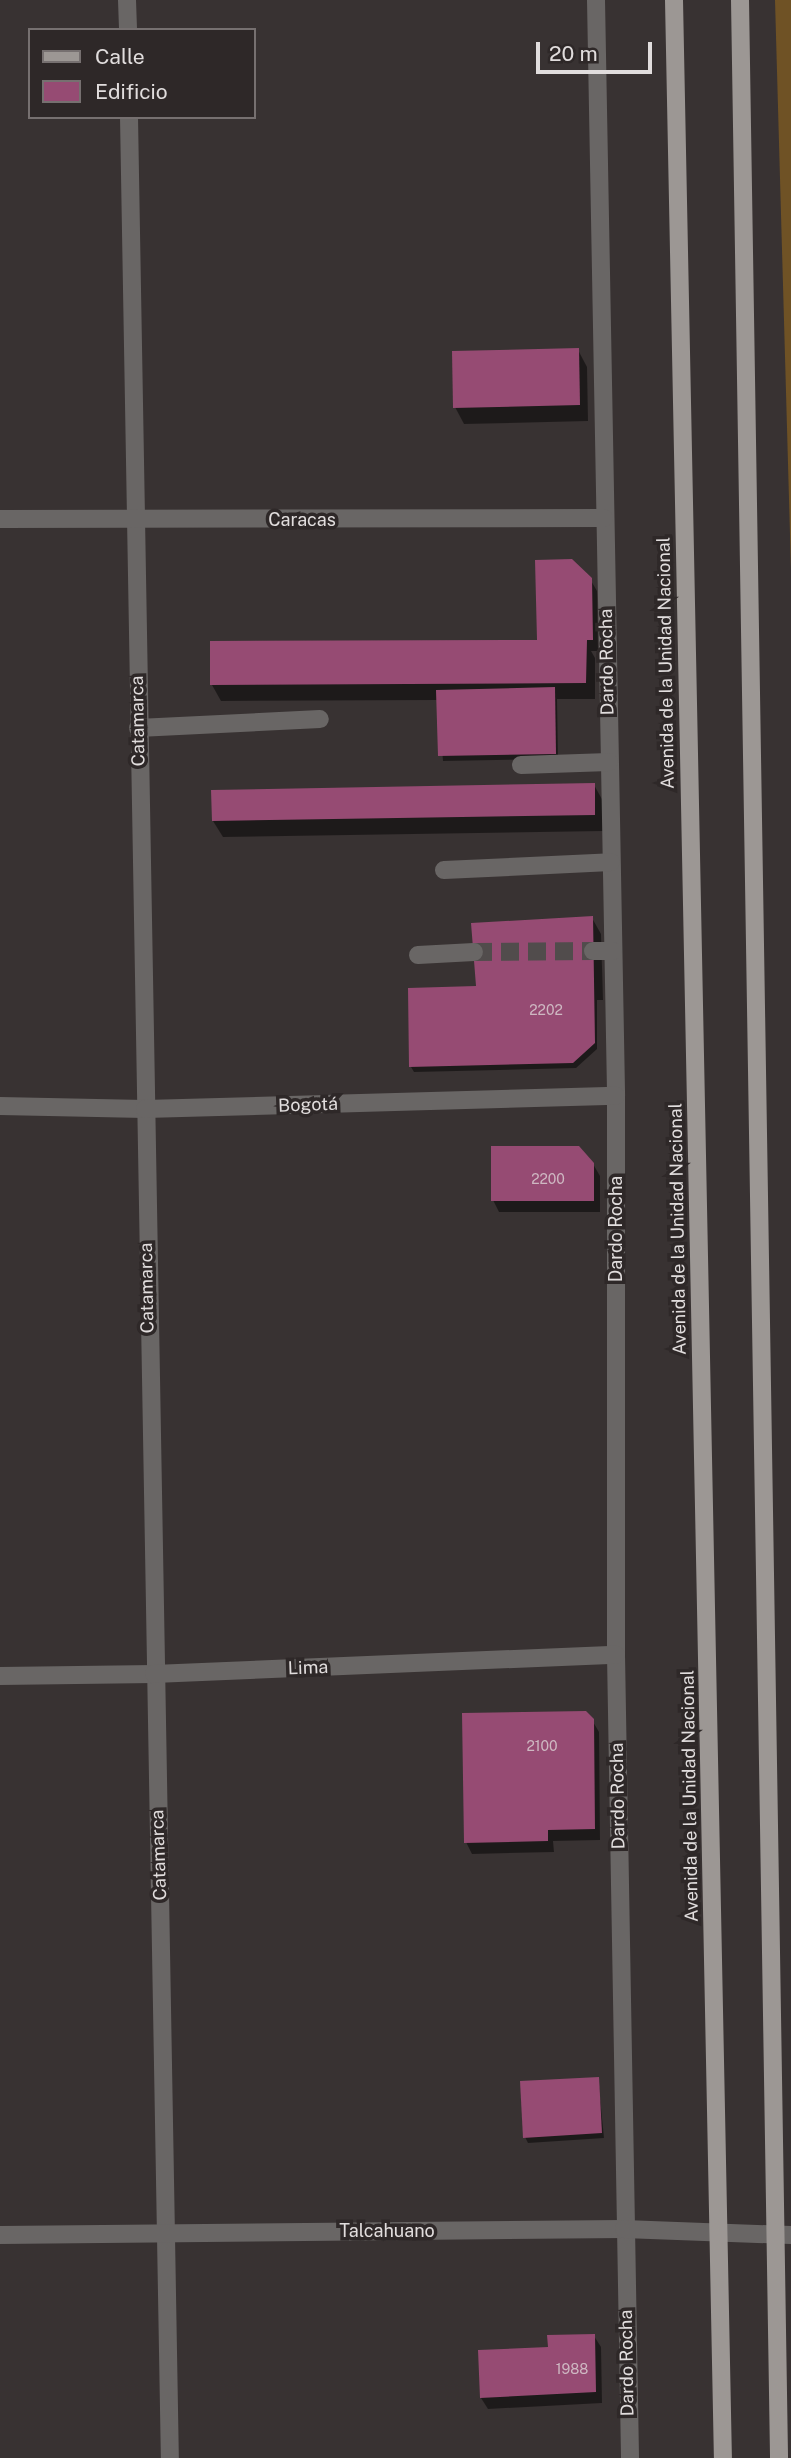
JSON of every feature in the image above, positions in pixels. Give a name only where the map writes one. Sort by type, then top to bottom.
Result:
[{"type":"main road","name":"Avenida de la Unidad Nacional","points":[[674,0],[723,2458]]},
{"type":"main road","points":[[740,0],[782,2234],[779,2458]]},
{"type":"street","points":[[127,0],[128,28]]},
{"type":"street","name":"Dardo Rocha","points":[[596,0],[616,1096],[616,1655],[629,2458]]},
{"type":"street","name":"Catamarca","points":[[129,119],[154,1674],[169,2233],[170,2458]]},
{"type":"street","name":"Caracas","points":[[0,519],[135,522],[604,518]]},
{"type":"street","points":[[138,728],[320,719]]},
{"type":"street","points":[[521,765],[609,762]]},
{"type":"street","points":[[444,870],[611,862]]},
{"type":"street","points":[[593,951],[613,951]]},
{"type":"street","points":[[418,955],[474,952]]},
{"type":"street","name":"Bogotá","points":[[0,1106],[145,1110],[616,1096]]},
{"type":"street","name":"Lima","points":[[0,1676],[154,1674],[616,1655]]},
{"type":"street","name":"Talcahuano","points":[[0,2235],[624,2229],[782,2234]]},
{"type":"shaded area","points":[[775,0],[791,0],[791,570]]},
{"type":"building","points":[[579,348],[580,405],[453,408],[452,351]]},
{"type":"building","points":[[572,559],[592,578],[593,640],[587,640],[586,683],[210,685],[210,641],[537,640],[535,560]]},
{"type":"building","points":[[555,687],[556,754],[438,756],[436,690]]},
{"type":"building","points":[[595,783],[595,815],[212,821],[211,790]]},
{"type":"building","points":[[593,916],[595,1043],[573,1063],[409,1067],[408,988],[476,986],[471,923]]},
{"type":"building","points":[[491,1146],[579,1146],[594,1163],[594,1201],[491,1201]]},
{"type":"building","points":[[586,1711],[594,1719],[595,1829],[548,1830],[548,1841],[464,1843],[462,1713]]},
{"type":"building","points":[[599,2077],[602,2133],[523,2138],[520,2081]]},
{"type":"building","points":[[595,2334],[596,2392],[480,2398],[478,2350],[548,2347],[547,2335]]},
{"type":"tunnel","points":[[474,952],[593,951]]}]
